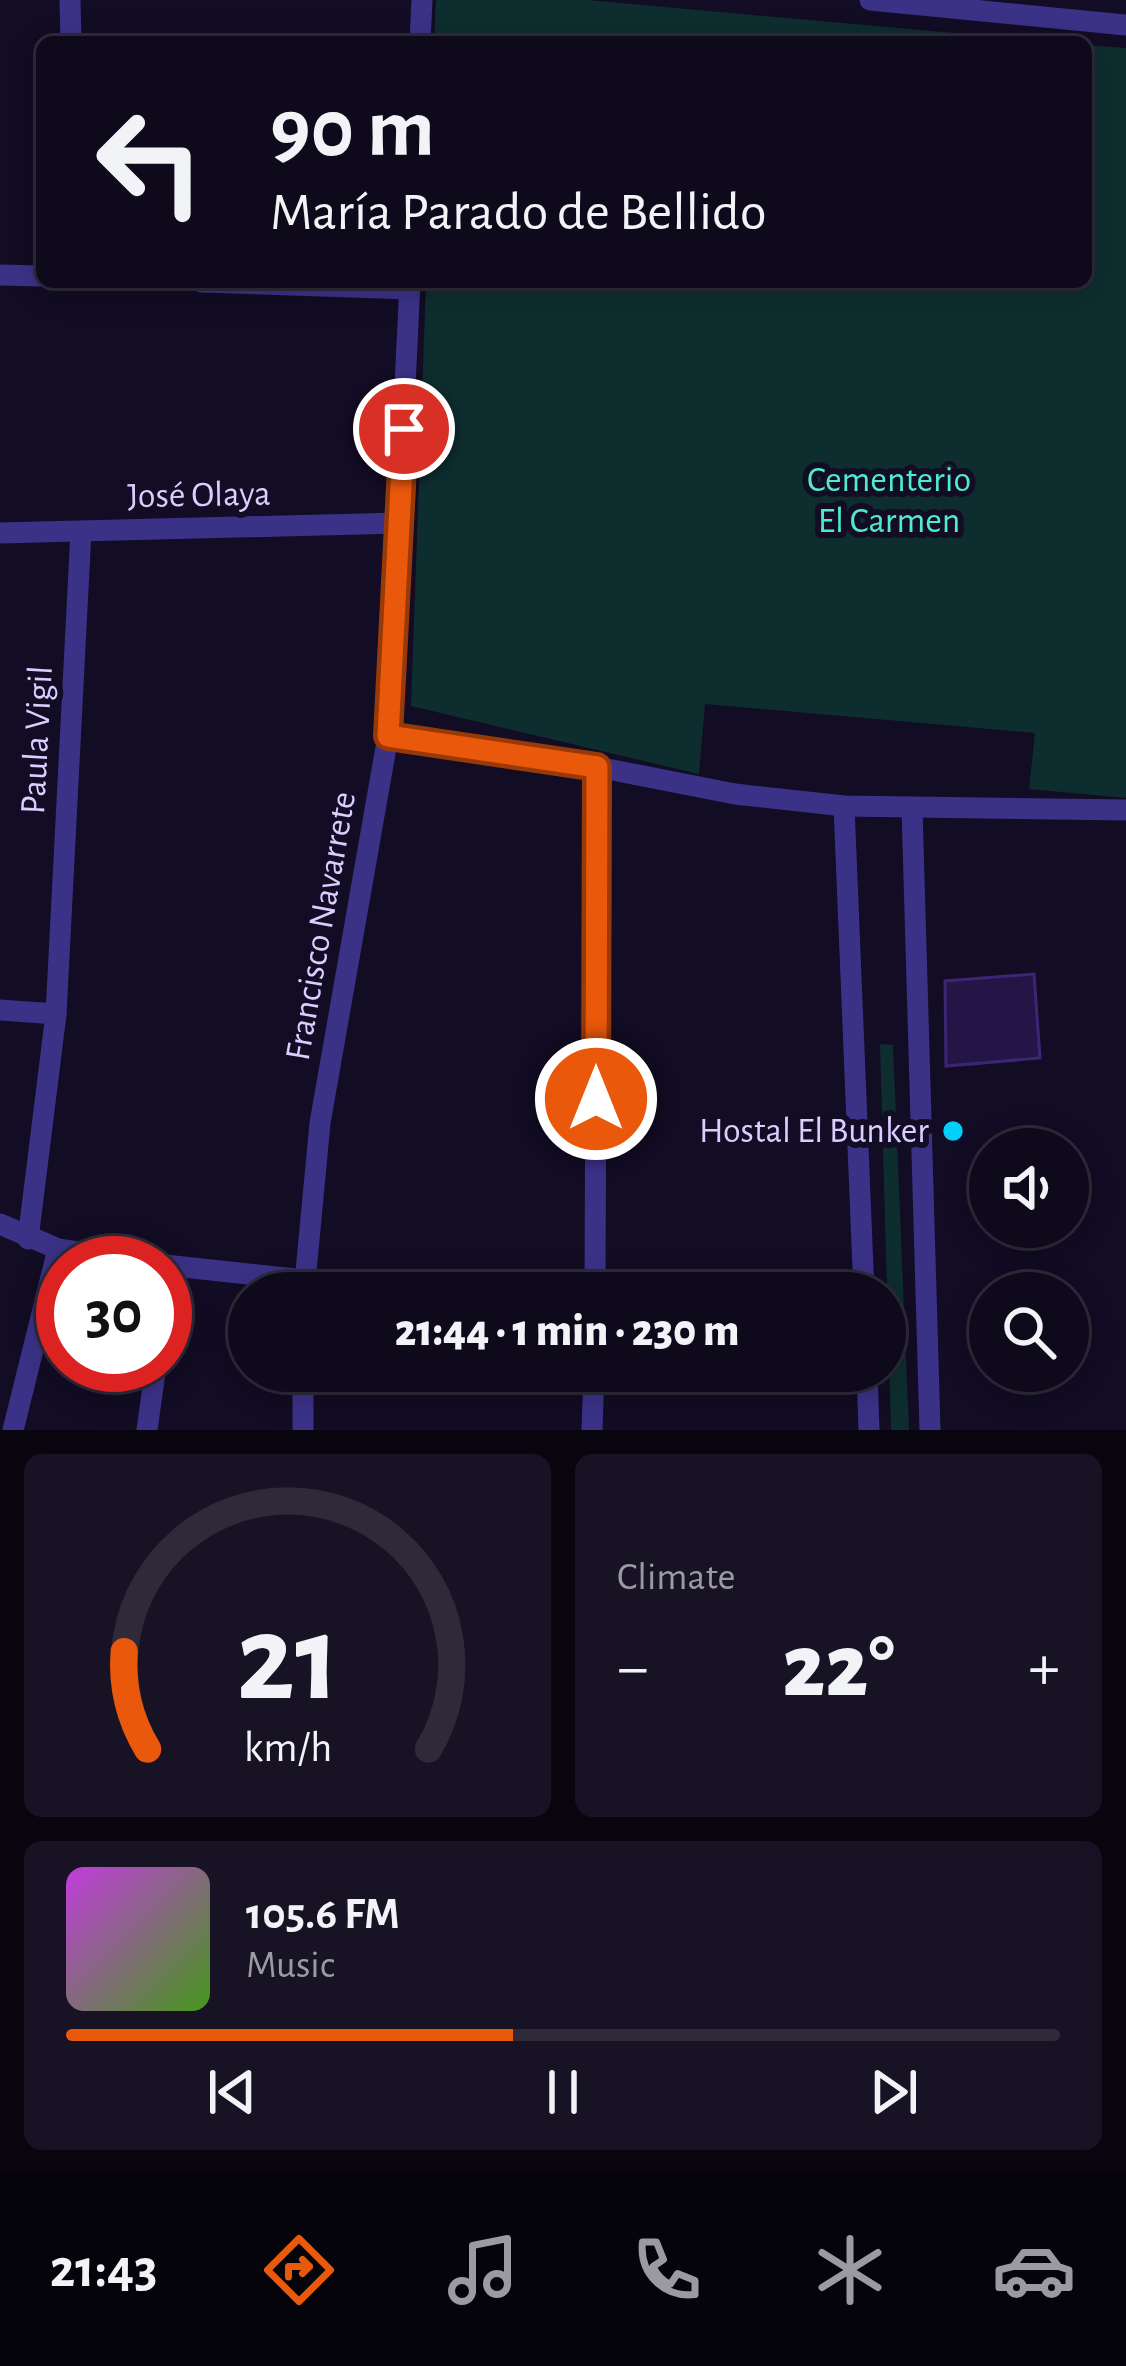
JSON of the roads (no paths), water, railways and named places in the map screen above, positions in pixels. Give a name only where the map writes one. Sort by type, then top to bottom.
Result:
[{"type":"street","points":[[70,0],[71,36]]},
{"type":"street","points":[[420,36],[422,0]]},
{"type":"street","points":[[870,0],[1126,25]]},
{"type":"street","points":[[0,274],[36,276]]},
{"type":"street","name":"Francisco Navarrete","points":[[305,1272],[320,1123],[388,736],[410,288]]},
{"type":"street","name":"José Olaya","points":[[0,533],[400,523]]},
{"type":"street","name":"Paula Vigil","points":[[28,1239],[56,1014],[81,531]]},
{"type":"street","points":[[388,736],[597,767],[734,794],[844,806],[1126,810]]},
{"type":"street","points":[[596,1272],[597,767]]},
{"type":"street","points":[[844,806],[863,1272]]},
{"type":"street","points":[[912,809],[930,1430]]},
{"type":"street","points":[[0,1010],[56,1014]]},
{"type":"street","points":[[0,1224],[36,1242]]},
{"type":"street","points":[[192,1270],[228,1275]]},
{"type":"street","points":[[14,1430],[36,1340]]},
{"type":"street","points":[[147,1430],[152,1392]]},
{"type":"street","points":[[303,1392],[303,1430]]},
{"type":"street","points":[[592,1430],[593,1392]]},
{"type":"street","points":[[868,1392],[869,1430]]},
{"type":"place","name":"Hostal El Bunker","points":[[953,1131]]},
{"type":"park label","name":"Cementerio El Carmen","points":[[889,500]]}]
